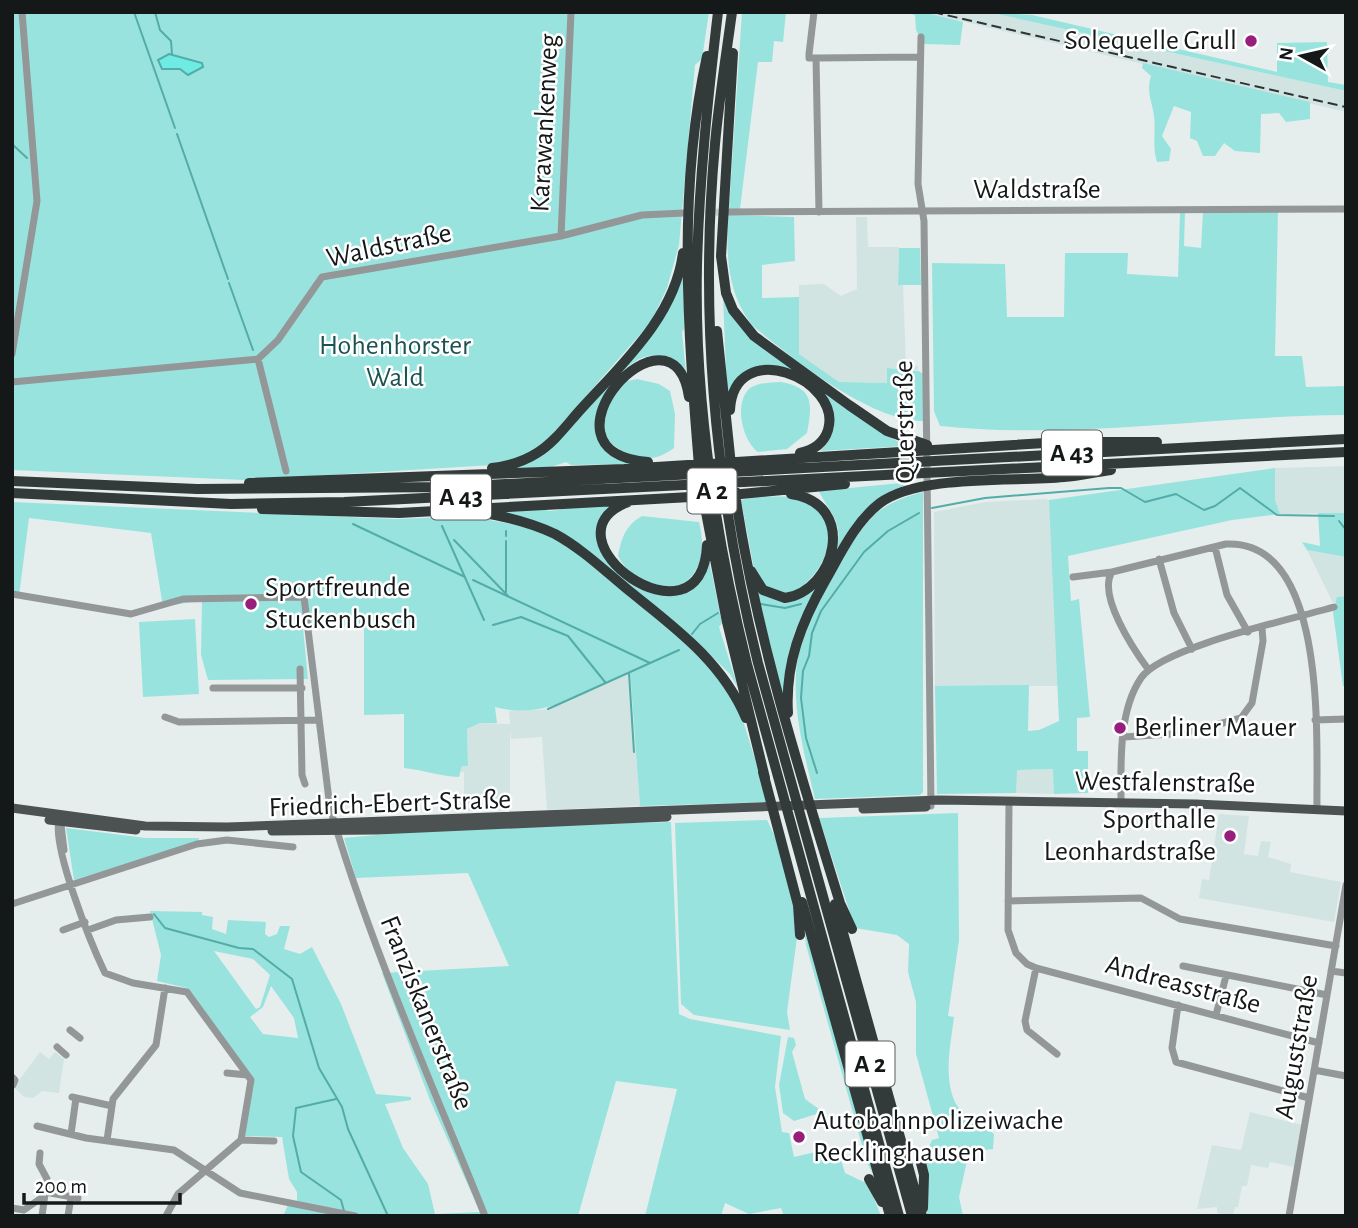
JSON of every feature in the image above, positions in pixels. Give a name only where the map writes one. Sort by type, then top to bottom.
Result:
[{"type":"highway","points":[[447,475],[516,464],[553,441],[630,354],[660,315],[677,280],[694,128],[716,12]]},
{"type":"highway","name":"A 2","points":[[716,12],[702,161],[697,268],[702,398],[715,514],[730,595],[747,664],[899,1216]]},
{"type":"highway","points":[[734,12],[721,237],[726,293],[738,317],[754,336],[887,431],[926,452]]},
{"type":"highway","name":"A 2","points":[[734,12],[715,144],[709,283],[719,446],[745,607],[912,1216]]},
{"type":"highway","points":[[686,215],[688,307],[696,436],[707,530],[765,778],[832,1003],[889,1216]]},
{"type":"highway","points":[[709,283],[715,295],[729,446],[740,527],[769,667],[820,839],[848,956],[923,1216]]},
{"type":"highway","points":[[696,436],[685,380],[670,364],[650,360],[640,363],[607,396],[600,419],[604,439],[610,447],[632,461],[690,469],[741,459],[926,452],[959,447],[1099,441],[1210,444]]},
{"type":"highway","points":[[729,446],[730,402],[737,385],[754,372],[784,371],[817,392],[829,412],[830,423],[825,439],[813,449],[764,458]]},
{"type":"highway","name":"A 43","points":[[12,481],[197,489],[451,487],[690,469],[743,472],[926,452],[1346,439]]},
{"type":"highway","name":"A 43","points":[[12,494],[231,504],[693,492],[744,483],[921,475],[934,479],[1172,460],[1346,452]]},
{"type":"highway","points":[[197,489],[230,483],[673,465]]},
{"type":"highway","points":[[432,511],[637,500],[693,492],[746,495],[777,493],[862,482],[874,477]]},
{"type":"highway","points":[[798,761],[787,698],[792,656],[805,616],[862,521],[882,501],[934,479]]},
{"type":"highway","points":[[740,527],[752,574],[763,590],[785,598],[799,594],[811,585],[833,543],[831,520],[821,505],[812,499],[777,493]]},
{"type":"highway","points":[[637,500],[608,515],[600,537],[607,555],[646,587],[674,591],[690,584],[704,565],[707,530]]},
{"type":"highway","points":[[231,504],[245,509],[479,512],[522,521],[564,540],[599,565],[708,657],[741,707],[765,778]]},
{"type":"highway","points":[[820,839],[852,929]]},
{"type":"highway","points":[[783,842],[798,905],[800,935]]},
{"type":"highway","points":[[920,1159],[923,1216]]},
{"type":"highway","points":[[869,1179],[889,1216]]},
{"type":"main road","name":"Westfalenstraße","points":[[771,810],[931,804],[1121,803],[1346,811]]},
{"type":"main road","name":"Friedrich-Ebert-Straße","points":[[12,811],[122,830],[335,827],[771,810]]},
{"type":"street","points":[[12,354],[37,201],[22,12]]},
{"type":"street","name":"Karawankenweg","points":[[561,236],[571,12]]},
{"type":"street","points":[[814,12],[809,58],[920,57]]},
{"type":"street","name":"Querstraße","points":[[921,37],[918,184],[922,211],[931,804]]},
{"type":"street","points":[[817,58],[820,212]]},
{"type":"street","name":"Waldstraße","points":[[729,212],[1346,209]]},
{"type":"street","name":"Waldstraße","points":[[258,359],[278,340],[323,277],[561,236],[642,215],[686,215]]},
{"type":"street","points":[[12,382],[258,359],[286,471]]},
{"type":"street","points":[[1073,577],[1112,572],[1215,547],[1240,545],[1265,555],[1281,571],[1305,615],[1315,720],[1317,808]]},
{"type":"street","points":[[1215,547],[1227,594],[1248,632]]},
{"type":"street","points":[[1159,559],[1174,613],[1192,649]]},
{"type":"street","points":[[1112,572],[1108,585],[1123,632],[1148,669]]},
{"type":"street","name":"Franziskanerstraße","points":[[12,594],[131,614],[183,599],[304,597],[335,827],[363,915],[485,1216]]},
{"type":"street","points":[[1121,803],[1124,737],[1130,702],[1148,669],[1175,654],[1334,607]]},
{"type":"street","points":[[1124,737],[1186,733],[1241,718],[1252,704],[1263,641],[1262,628]]},
{"type":"street","points":[[300,669],[302,775],[305,784]]},
{"type":"street","points":[[213,688],[302,688]]},
{"type":"street","points":[[164,717],[179,722],[319,720]]},
{"type":"street","points":[[1315,720],[1346,719]]},
{"type":"street","points":[[1009,803],[1010,939],[1021,960],[1036,968],[1025,1021],[1027,1030],[1057,1054]]},
{"type":"street","points":[[60,820],[64,860],[70,885],[102,967],[110,977],[190,995],[251,1080],[242,1140]]},
{"type":"street","points":[[12,904],[214,841],[292,847]]},
{"type":"street","name":"Auguststraße","points":[[1289,1216],[1346,885]]},
{"type":"street","points":[[1008,901],[1141,898],[1180,919],[1336,946]]},
{"type":"street","points":[[89,930],[116,920],[150,917]]},
{"type":"street","points":[[63,930],[85,922]]},
{"type":"street","points":[[1183,966],[1327,995]]},
{"type":"street","name":"Andreasstraße","points":[[1036,968],[1319,1042]]},
{"type":"street","points":[[1331,971],[1346,973]]},
{"type":"street","points":[[1216,1015],[1226,976]]},
{"type":"street","points":[[107,1140],[113,1099],[156,1045],[165,988]]},
{"type":"street","points":[[1178,1005],[1171,1048],[1176,1062],[1309,1098]]},
{"type":"street","points":[[70,1030],[80,1038]]},
{"type":"street","points":[[57,1047],[66,1055]]},
{"type":"street","points":[[1314,1070],[1346,1076]]},
{"type":"street","points":[[227,1073],[247,1075]]},
{"type":"street","points":[[12,1077],[15,1080],[13,1086]]},
{"type":"street","points":[[71,1134],[74,1098],[112,1106]]},
{"type":"street","points":[[37,1126],[174,1150],[240,1193],[355,1216]]},
{"type":"street","points":[[166,1216],[174,1198],[242,1140],[274,1141]]},
{"type":"street","points":[[40,1153],[39,1164],[47,1179],[42,1216]]},
{"type":"street","points":[[12,1208],[24,1210],[45,1194],[75,1197],[68,1216]]},
{"type":"shaded area","points":[[923,12],[988,12],[1346,91],[1346,112]]},
{"type":"shaded area","points":[[169,54],[202,63],[203,67],[188,75],[180,69],[162,69],[158,60]]},
{"type":"shaded area","points":[[856,217],[867,217],[868,247],[899,247],[898,285],[903,285],[906,363],[918,366],[918,370],[887,368],[887,383],[839,382],[799,354],[799,285],[824,284],[841,296],[857,289]]},
{"type":"shaded area","points":[[1346,466],[1346,513],[1280,514],[1275,500],[1275,468]]},
{"type":"shaded area","points":[[1049,500],[1051,521],[1059,686],[935,686],[934,512],[986,502]]},
{"type":"shaded area","points":[[1307,550],[1346,557],[1346,596],[1337,597],[1338,601],[1333,603]]},
{"type":"shaded area","points":[[630,671],[640,806],[547,810],[542,737],[511,739],[510,729],[510,809],[464,811],[464,772],[461,772],[462,766],[468,766],[467,729],[480,723],[510,724],[509,711],[551,709]]},
{"type":"shaded area","points":[[1054,769],[1054,794],[1016,793],[1016,770]]},
{"type":"shaded area","points":[[1219,814],[1249,816],[1244,854],[1258,856],[1261,841],[1271,842],[1268,857],[1291,864],[1290,872],[1341,882],[1334,922],[1199,898],[1202,879],[1209,880]]},
{"type":"shaded area","points":[[40,1052],[49,1059],[55,1052],[64,1059],[59,1093],[42,1091],[33,1098],[24,1097],[14,1087]]},
{"type":"shaded area","points":[[1250,1112],[1302,1125],[1294,1167],[1270,1162],[1268,1168],[1251,1165],[1247,1186],[1242,1186],[1238,1207],[1235,1207],[1233,1216],[1217,1213],[1217,1207],[1197,1209],[1212,1145],[1241,1150]]},
{"type":"green space","name":"Hohenhorster Wald","points":[[12,12],[709,12],[702,59],[695,65],[679,245],[667,288],[651,322],[550,437],[528,455],[493,465],[244,480],[12,470]]},
{"type":"green space","points":[[742,12],[786,12],[783,42],[774,41],[772,62],[758,62],[740,209],[729,209]]},
{"type":"green space","points":[[904,12],[923,12],[963,22],[960,45],[923,44],[916,30],[915,15]]},
{"type":"green space","points":[[988,12],[1032,15],[1277,72],[1277,43],[1327,42],[1328,82],[1346,85],[1346,91]]},
{"type":"green space","points":[[1143,63],[1310,102],[1310,119],[1286,122],[1279,113],[1261,114],[1260,153],[1235,151],[1224,143],[1215,156],[1203,156],[1197,141],[1190,138],[1191,112],[1174,106],[1162,136],[1171,149],[1169,161],[1157,162],[1154,116],[1149,92],[1151,76],[1142,68]]},
{"type":"green space","points":[[1180,212],[1185,212],[1184,246],[1201,248],[1203,212],[1278,212],[1275,356],[1302,356],[1306,387],[1346,386],[1346,415],[1092,429],[990,430],[940,426],[934,411],[932,263],[1005,264],[1007,317],[1064,317],[1065,253],[1128,253],[1127,274],[1178,277]]},
{"type":"green space","points":[[728,215],[794,217],[795,261],[762,265],[762,298],[799,297],[799,354],[839,382],[887,383],[887,368],[919,371],[924,375],[924,421],[880,411],[857,400],[810,371],[753,326],[744,314],[733,287],[728,259]]},
{"type":"green space","points":[[899,248],[920,248],[921,285],[898,285]]},
{"type":"green space","points":[[683,274],[682,332],[686,374],[665,358],[649,356],[640,359],[628,367],[608,390],[598,416],[598,428],[609,448],[637,464],[571,465],[566,462],[551,467],[500,470],[537,457],[632,355]]},
{"type":"green space","points":[[723,297],[732,315],[886,435],[906,446],[820,451],[831,435],[834,419],[829,403],[819,389],[790,369],[774,365],[759,367],[745,375],[727,394]]},
{"type":"green space","points":[[637,379],[659,384],[670,391],[675,414],[674,448],[656,457],[643,458],[628,454],[613,445],[604,432],[607,407],[623,382]]},
{"type":"green space","points":[[781,382],[800,389],[809,399],[807,433],[787,449],[758,452],[748,440],[742,423],[744,397],[748,390],[755,386]]},
{"type":"green space","points":[[1275,468],[1275,500],[1280,514],[1232,520],[1068,556],[1071,601],[1079,599],[1090,717],[1077,718],[1077,751],[1088,751],[1088,793],[1054,794],[1053,769],[1017,770],[1016,793],[937,794],[935,686],[1029,685],[1028,731],[1039,730],[1059,721],[1049,500]]},
{"type":"green space","points":[[911,482],[885,495],[824,573],[795,631],[789,657],[784,705],[757,589],[794,599],[832,557],[837,547],[837,525],[819,491]]},
{"type":"green space","points":[[923,492],[923,792],[920,795],[815,799],[797,710],[796,674],[802,641],[819,601],[843,557],[868,522],[890,504]]},
{"type":"green space","points":[[782,496],[801,499],[817,510],[831,532],[823,561],[813,576],[790,595],[765,589],[754,569],[741,500]]},
{"type":"green space","points":[[12,502],[396,519],[468,516],[534,528],[572,549],[707,660],[741,714],[768,802],[640,806],[630,671],[581,695],[548,707],[513,710],[495,707],[497,723],[480,723],[467,729],[468,766],[462,766],[459,777],[404,768],[404,714],[364,715],[364,627],[303,628],[308,679],[208,680],[201,655],[202,600],[163,607],[151,533],[29,518],[19,596],[12,595]]},
{"type":"green space","points":[[618,504],[605,519],[600,544],[605,556],[624,572],[675,593],[709,560],[722,623],[719,627],[738,688],[730,674],[700,645],[595,557],[498,511],[543,507],[548,511],[559,510],[562,506]]},
{"type":"green space","points":[[1318,513],[1346,513],[1346,557],[1307,550],[1302,542],[1320,546]]},
{"type":"green space","points":[[642,516],[699,522],[702,546],[698,565],[689,578],[677,586],[662,588],[646,584],[631,573],[618,556],[625,533]]},
{"type":"green space","points":[[1346,596],[1346,686],[1343,686],[1333,612],[1337,597]]},
{"type":"green space","points":[[195,619],[199,694],[143,697],[139,622]]},
{"type":"green space","points":[[958,813],[959,940],[948,1016],[954,1017],[949,1081],[958,1107],[994,1134],[993,1149],[969,1152],[959,1197],[963,1216],[927,1216],[923,1161],[932,1140],[939,1138],[916,1054],[916,1002],[908,972],[909,944],[897,935],[855,928],[819,818]]},
{"type":"green space","points":[[767,820],[779,845],[793,891],[798,930],[787,1012],[790,1030],[694,1015],[681,1004],[675,823]]},
{"type":"green space","points":[[671,822],[679,1014],[690,1019],[781,1036],[775,1087],[782,1132],[789,1133],[794,1157],[837,1147],[845,1173],[868,1184],[881,1216],[784,1216],[781,1208],[749,1214],[725,1203],[721,1216],[645,1216],[677,1089],[616,1081],[578,1216],[283,1216],[288,1205],[297,1206],[297,1192],[289,1179],[282,1137],[245,1136],[253,1078],[192,993],[187,988],[157,981],[161,955],[150,911],[202,912],[202,915],[213,917],[212,929],[226,934],[228,920],[266,922],[265,934],[269,937],[277,934],[280,926],[290,926],[284,949],[300,954],[312,947],[341,1004],[376,1094],[411,1097],[411,1100],[385,1104],[403,1148],[428,1184],[435,1214],[480,1212],[430,1100],[382,973],[509,966],[468,873],[356,878],[344,838],[462,827]],"holes":[[[214,951],[253,959],[270,975],[260,1007],[256,1009]],[[271,986],[294,1018],[298,1038],[263,1034],[250,1017],[263,1007]]]},
{"type":"green space","points":[[66,828],[146,838],[199,838],[198,842],[74,880]]},
{"type":"green space","points":[[804,923],[878,1183],[867,1163],[806,945]]},
{"type":"green space","points":[[788,1037],[794,1038],[796,1045],[792,1052],[805,1099],[823,1112],[794,1121],[783,1113],[779,1085]]},
{"type":"waterway","points":[[134,12],[175,128]]},
{"type":"waterway","points":[[155,12],[160,30],[171,41],[172,54]]},
{"type":"waterway","points":[[177,134],[228,279]]},
{"type":"waterway","points":[[12,144],[27,158]]},
{"type":"waterway","points":[[229,283],[253,350]]},
{"type":"waterway","points":[[932,508],[985,498],[1121,488],[1145,502],[1176,494],[1204,510],[1215,506],[1240,488],[1277,515],[1334,516]]},
{"type":"waterway","points":[[817,773],[806,738],[801,698],[803,671],[809,656],[812,633],[821,611],[864,552],[888,531],[919,513]]},
{"type":"waterway","points":[[1339,521],[1346,530]]},
{"type":"waterway","points":[[353,524],[465,577]]},
{"type":"waterway","points":[[442,526],[484,620]]},
{"type":"waterway","points":[[506,531],[506,536]]},
{"type":"waterway","points":[[454,540],[509,597]]},
{"type":"waterway","points":[[506,541],[506,592]]},
{"type":"waterway","points":[[473,580],[650,663]]},
{"type":"waterway","points":[[761,604],[785,608],[801,604]]},
{"type":"waterway","points":[[692,634],[700,624],[718,613]]},
{"type":"waterway","points":[[493,625],[521,617],[568,636],[605,682]]},
{"type":"waterway","points":[[548,709],[679,650]]},
{"type":"waterway","points":[[629,673],[634,752]]},
{"type":"waterway","points":[[154,914],[165,928],[239,948],[253,949],[292,979],[319,1068],[342,1107],[348,1129],[388,1216]]},
{"type":"waterway","points":[[336,1099],[296,1108],[293,1136],[301,1172],[341,1200],[344,1211]]},
{"type":"tunnel","points":[[684,213],[728,212]]},
{"type":"railway","points":[[933,12],[1346,107]]},
{"type":"place","name":"Solequelle Grull","points":[[1251,41]]},
{"type":"place","name":"Sportfreunde Stuckenbusch","points":[[251,604]]},
{"type":"place","name":"Berliner Mauer","points":[[1120,728]]},
{"type":"place","name":"Sporthalle Leonhardstraße","points":[[1230,836]]},
{"type":"place","name":"Autobahnpolizeiwache Recklinghausen","points":[[799,1137]]}]
